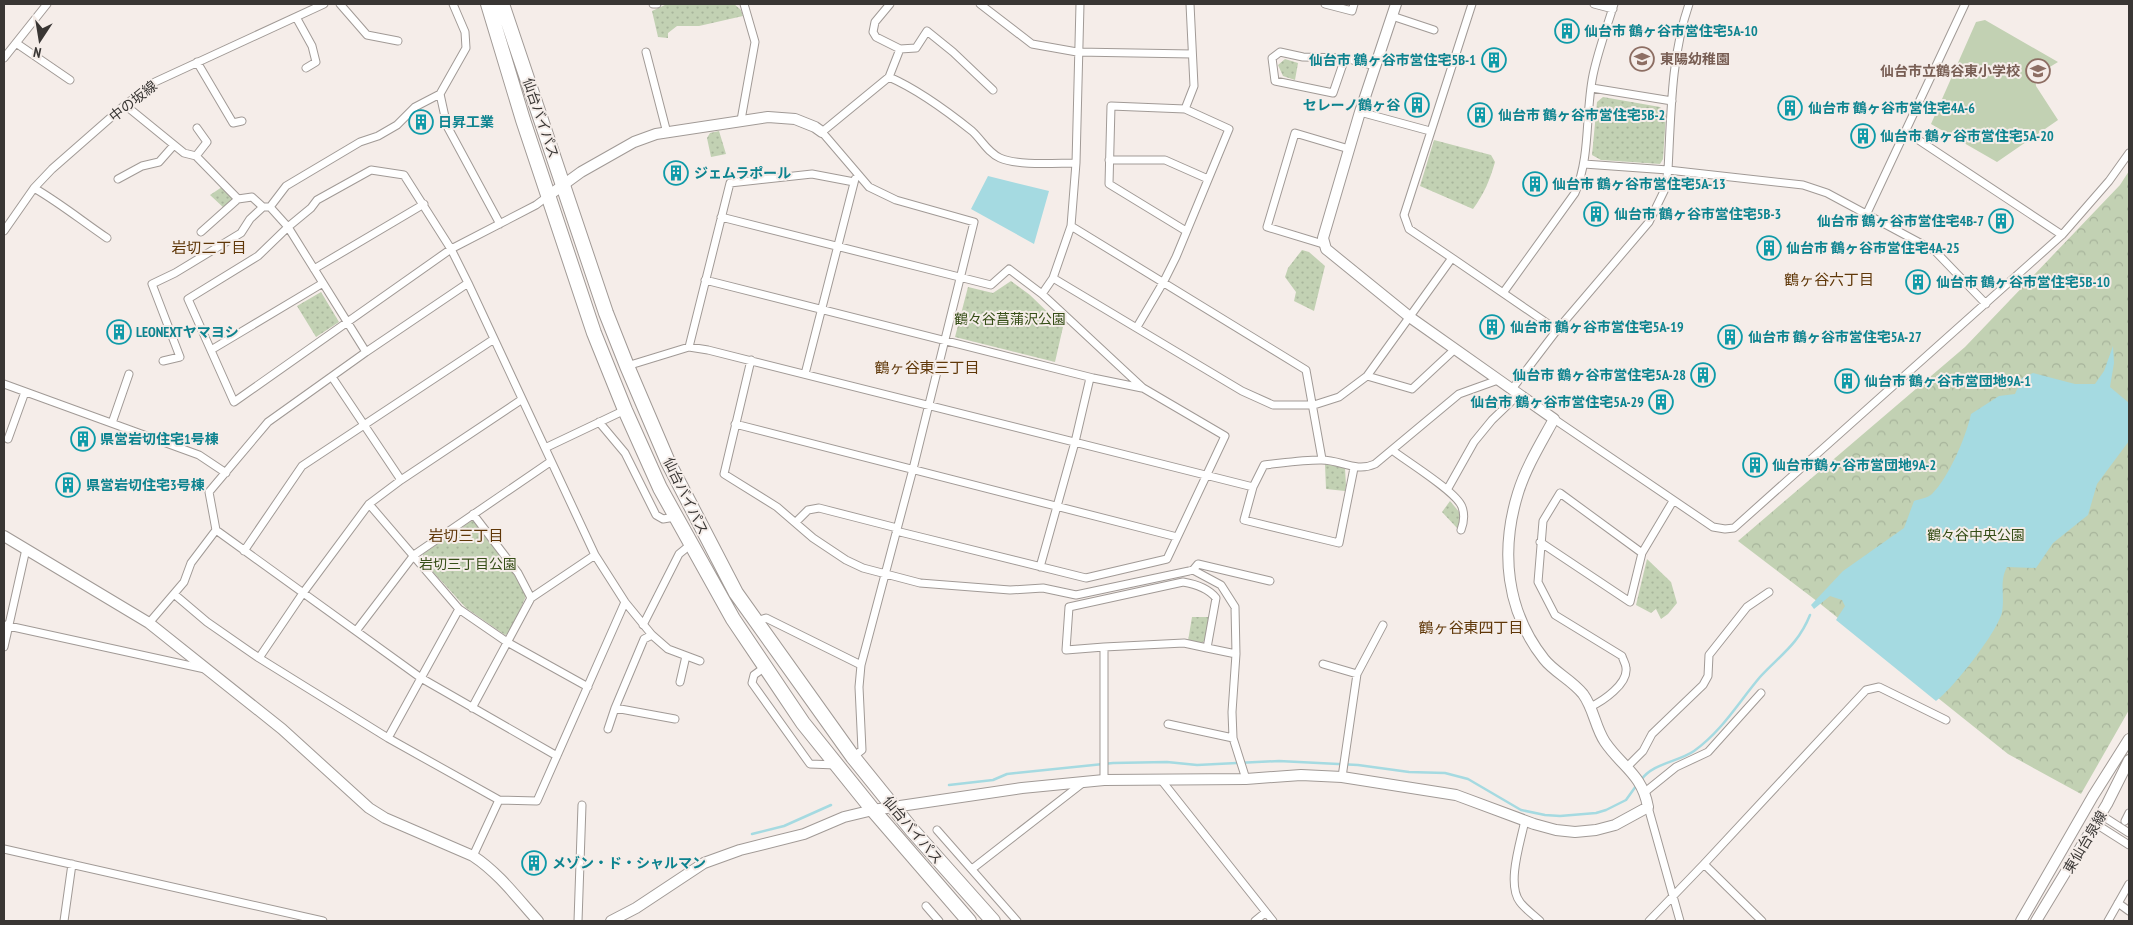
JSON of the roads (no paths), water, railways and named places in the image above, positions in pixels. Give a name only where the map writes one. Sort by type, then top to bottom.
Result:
[{"type":"highway","name":"仙台バイパス","points":[[488,4],[548,196],[594,333],[625,410],[675,517],[717,594],[803,723],[873,810],[969,921]]},
{"type":"highway","name":"仙台バイパス","points":[[502,4],[606,313],[627,366],[668,462],[736,593],[852,757],[993,921]]},
{"type":"street","points":[[4,58],[46,4]]},
{"type":"street","name":"中の坂線","points":[[4,231],[34,188],[52,169],[125,105],[155,82],[324,4]]},
{"type":"street","points":[[340,4],[367,35],[398,41]]},
{"type":"street","points":[[163,361],[180,357],[152,284],[175,274],[241,234],[250,219],[267,207],[286,186],[360,142],[378,136],[397,125],[416,107],[440,94],[466,48],[465,32],[453,4]]},
{"type":"street","points":[[741,120],[755,42],[744,4]]},
{"type":"street","points":[[890,4],[875,22],[873,32],[876,36],[900,50],[916,48],[927,31],[953,52],[993,90]]},
{"type":"street","points":[[980,4],[1032,44],[1077,52],[1192,54]]},
{"type":"street","points":[[1042,294],[1053,278],[1071,226],[1076,164],[1077,52],[1080,4]]},
{"type":"street","points":[[1185,109],[1194,86],[1190,4]]},
{"type":"street","points":[[1325,4],[1352,11],[1354,4]]},
{"type":"street","points":[[1396,4],[1360,112],[1323,238],[1326,250],[1411,318],[1554,419],[1713,527],[1734,528],[1986,304],[2062,235],[2109,181],[2129,153]]},
{"type":"street","points":[[1472,4],[1404,215],[1410,229],[1556,330]]},
{"type":"street","points":[[1503,293],[1575,193],[1584,164],[1593,75],[1613,7],[1594,4]]},
{"type":"street","points":[[1447,490],[1474,442],[1516,392],[1556,330],[1649,222],[1664,189],[1668,170],[1672,101],[1680,30],[1689,4]]},
{"type":"street","points":[[1867,213],[1965,4]]},
{"type":"street","points":[[1392,16],[1431,29],[1426,36]]},
{"type":"street","points":[[296,17],[312,46],[316,62],[306,68]]},
{"type":"street","points":[[16,43],[70,80]]},
{"type":"street","points":[[822,132],[889,77],[900,50]]},
{"type":"street","points":[[646,52],[667,133]]},
{"type":"street","points":[[1345,58],[1333,93],[1275,81],[1272,58],[1280,52],[1303,57],[1345,58],[1375,66]]},
{"type":"street","points":[[197,62],[233,123],[242,121]]},
{"type":"street","points":[[889,77],[909,85],[974,132],[990,151],[1000,158],[1018,162],[1076,164]]},
{"type":"street","points":[[1592,88],[1672,101]]},
{"type":"street","points":[[440,94],[447,126],[500,224]]},
{"type":"street","points":[[125,105],[174,146],[184,153],[196,156],[238,199]]},
{"type":"street","points":[[1137,327],[1164,282],[1186,231],[1229,129],[1185,109],[1111,106],[1109,184],[1186,231]]},
{"type":"street","points":[[1360,112],[1430,131]]},
{"type":"street","points":[[700,661],[668,649],[652,635],[625,602],[594,555],[451,249],[404,175],[372,170],[317,200],[311,208],[258,256],[188,299],[234,402],[451,249],[536,204],[563,184],[634,142],[667,133],[768,117],[795,119],[822,132],[869,187],[896,200],[974,222],[913,470],[861,665],[859,687],[862,750],[852,757]]},
{"type":"street","points":[[196,156],[207,142],[198,128]]},
{"type":"street","points":[[1905,131],[2062,235]]},
{"type":"street","points":[[1323,244],[1267,227],[1295,133],[1349,149]]},
{"type":"street","points":[[118,179],[142,166],[158,162],[174,146]]},
{"type":"street","points":[[1109,160],[1165,160],[1208,179]]},
{"type":"street","points":[[1584,164],[1668,170],[1803,185],[1827,192],[1935,251],[1986,304]]},
{"type":"street","points":[[689,347],[730,183],[812,174],[854,182]]},
{"type":"street","points":[[805,374],[857,174]]},
{"type":"street","points":[[34,188],[56,200],[69,213],[107,238]]},
{"type":"street","points":[[201,232],[238,199],[252,197],[267,207],[288,228],[366,352]]},
{"type":"street","points":[[314,269],[424,204]]},
{"type":"street","points":[[721,217],[991,285],[1009,269],[1042,294],[1143,388],[1225,436],[1167,558],[1086,578],[819,508],[808,510],[796,522]]},
{"type":"street","points":[[1071,226],[1306,370],[1314,405],[1322,459]]},
{"type":"street","points":[[1053,278],[1242,391],[1273,405],[1314,405],[1339,397],[1367,376],[1411,318],[1452,258]]},
{"type":"street","points":[[705,280],[1090,378],[1143,388]]},
{"type":"street","points":[[211,350],[323,283]]},
{"type":"street","points":[[468,283],[366,352],[268,422],[209,492],[216,530],[421,678],[557,756]]},
{"type":"street","points":[[244,551],[302,466],[494,339]]},
{"type":"street","points":[[627,366],[689,347],[708,350],[929,404],[1253,487]]},
{"type":"street","points":[[1367,376],[1412,389],[1455,349]]},
{"type":"street","points":[[751,360],[724,474],[777,507],[813,538],[846,560],[863,568],[920,583],[1010,590],[1043,588],[1076,595],[1193,570],[1198,564],[1270,581]]},
{"type":"street","points":[[112,423],[129,374]]},
{"type":"street","points":[[332,377],[402,480]]},
{"type":"street","points":[[1040,567],[1075,442],[1090,378]]},
{"type":"street","points":[[1354,468],[1339,543],[1244,520],[1253,487],[1264,465],[1322,459],[1354,468],[1368,467],[1375,464],[1459,394],[1498,380]]},
{"type":"street","points":[[4,384],[199,455],[226,472]]},
{"type":"street","points":[[8,440],[25,392]]},
{"type":"street","points":[[259,658],[303,593],[369,504],[521,400]]},
{"type":"street","points":[[544,448],[625,410]]},
{"type":"street","points":[[1554,419],[1528,467],[1518,494],[1508,552],[1508,578],[1521,620],[1530,638],[1545,660],[1583,695],[1605,744],[1627,767],[1644,790],[1680,921]]},
{"type":"street","points":[[599,422],[625,453],[656,516],[663,519],[675,517]]},
{"type":"street","points":[[735,424],[1177,537]]},
{"type":"street","points":[[1392,450],[1447,490],[1462,505],[1464,521],[1461,530]]},
{"type":"street","points":[[356,631],[414,555],[550,462]]},
{"type":"street","points":[[1590,708],[1600,702],[1623,681],[1626,668],[1622,656],[1554,615],[1538,582],[1543,521],[1560,493],[1642,553]]},
{"type":"street","points":[[1540,542],[1630,602],[1642,553],[1674,501]]},
{"type":"street","points":[[369,504],[459,609],[508,642],[588,687]]},
{"type":"street","points":[[473,514],[518,573],[531,598]]},
{"type":"street","points":[[149,623],[184,582],[191,563],[216,530]]},
{"type":"street","points":[[4,536],[149,623],[282,730],[369,808],[386,818],[473,856],[498,876],[538,921]]},
{"type":"street","points":[[643,624],[680,554],[690,545]]},
{"type":"street","points":[[4,647],[6,626],[26,549]]},
{"type":"street","points":[[472,708],[531,598],[594,555]]},
{"type":"street","points":[[1193,570],[1221,585],[1235,607],[1236,654],[1232,712],[1233,738],[1246,779]]},
{"type":"street","points":[[1207,648],[1216,598],[1211,592],[1193,584],[1183,582],[1069,607],[1066,650],[1184,643],[1207,648],[1236,654]]},
{"type":"street","points":[[1627,767],[1643,751],[1652,734],[1703,685],[1708,676],[1709,655],[1747,607],[1770,592]]},
{"type":"street","points":[[174,594],[207,622],[259,658],[388,738],[498,800],[538,801],[625,602]]},
{"type":"street","points":[[388,738],[459,609]]},
{"type":"street","points":[[755,622],[766,618],[861,665]]},
{"type":"street","points":[[6,626],[210,671]]},
{"type":"street","points":[[1343,769],[1357,674],[1383,626]]},
{"type":"street","points":[[608,729],[644,639],[652,635]]},
{"type":"street","points":[[1104,647],[1104,780]]},
{"type":"street","points":[[680,682],[686,656]]},
{"type":"street","points":[[1322,664],[1357,674]]},
{"type":"street","points":[[764,667],[754,675],[752,683],[768,708],[810,764],[836,765]]},
{"type":"street","points":[[1649,921],[1866,690],[1879,687],[1946,720]]},
{"type":"street","points":[[1644,790],[1676,767],[1708,752],[1761,693]]},
{"type":"street","points":[[615,708],[667,714],[675,719]]},
{"type":"street","points":[[1168,724],[1233,738]]},
{"type":"street","points":[[1184,738],[1187,728]]},
{"type":"street","points":[[2022,921],[2129,739]]},
{"type":"street","name":"東仙台泉線","points":[[2036,921],[2098,820],[2129,760]]},
{"type":"street","points":[[611,921],[636,908],[704,863],[740,850],[804,834],[844,817],[873,810],[1022,788],[1104,780],[1246,779],[1301,775],[1343,769],[1456,795],[1556,830],[1575,832],[1596,830],[1615,825],[1648,807]]},
{"type":"street","points":[[1162,781],[1273,921]]},
{"type":"street","points":[[972,870],[1084,782]]},
{"type":"street","points":[[473,856],[498,800]]},
{"type":"street","points":[[578,921],[582,805]]},
{"type":"street","points":[[2085,812],[2129,845]]},
{"type":"street","points":[[2125,821],[2129,814]]},
{"type":"street","points":[[1525,820],[1514,870],[1515,889],[1519,901],[1540,921]]},
{"type":"street","points":[[2098,820],[2129,833]]},
{"type":"street","points":[[937,830],[1017,921]]},
{"type":"street","points":[[4,849],[323,921]]},
{"type":"street","points":[[64,921],[72,864]]},
{"type":"street","points":[[1704,864],[1762,921]]},
{"type":"street","points":[[2108,921],[2129,884]]},
{"type":"street","points":[[2118,904],[2129,910]]},
{"type":"street","points":[[926,906],[939,921]]},
{"type":"street","points":[[1255,921],[1266,912]]},
{"type":"water","points":[[988,176],[1049,191],[1034,244],[971,209]]},
{"type":"water","points":[[2113,346],[2114,363],[2110,387],[2129,403],[2129,441],[2097,484],[2088,515],[2053,543],[2036,568],[2007,567],[2003,578],[2003,606],[1999,621],[1974,659],[1944,695],[1936,701],[1836,620],[1845,606],[1842,600],[1830,596],[1814,609],[1811,605],[1843,571],[1904,528],[1914,501],[1930,495],[1938,487],[1945,478],[1956,456],[1971,414],[1999,396],[2015,394],[2022,378],[2033,373],[2075,384],[2095,384],[2104,371]]},
{"type":"waterway","points":[[1641,780],[1646,774],[1659,766],[1688,755],[1713,735],[1760,677],[1794,642],[1810,615]]},
{"type":"waterway","points":[[949,785],[993,780],[1007,774],[1113,763],[1167,762],[1197,765],[1279,761],[1358,765],[1409,772],[1445,773],[1468,779],[1521,810],[1560,816],[1596,813],[1606,810],[1626,800],[1636,786]]},
{"type":"waterway","points":[[752,834],[784,826],[831,805]]},
{"type":"place","name":"仙台市 鶴ヶ谷市営住宅5A-10","points":[[1567,31]]},
{"type":"place","name":"東陽幼稚園","points":[[1642,59]]},
{"type":"place","name":"仙台市 鶴ヶ谷市営住宅5B-1","points":[[1494,60]]},
{"type":"place","name":"仙台市立鶴谷東小学校","points":[[2038,71]]},
{"type":"place","name":"セレーノ鶴ヶ谷","points":[[1417,105]]},
{"type":"place","name":"仙台市 鶴ヶ谷市営住宅4A-6","points":[[1790,108]]},
{"type":"place","name":"仙台市 鶴ヶ谷市営住宅5B-2","points":[[1480,115]]},
{"type":"place","name":"日昇工業","points":[[421,122]]},
{"type":"place","name":"仙台市 鶴ヶ谷市営住宅5A-20","points":[[1863,136]]},
{"type":"place","name":"ジェムラポール","points":[[676,173]]},
{"type":"place","name":"仙台市 鶴ヶ谷市営住宅5A-13","points":[[1535,184]]},
{"type":"place","name":"仙台市 鶴ヶ谷市営住宅5B-3","points":[[1596,214]]},
{"type":"place","name":"仙台市 鶴ヶ谷市営住宅4B-7","points":[[2001,221]]},
{"type":"place","name":"仙台市 鶴ヶ谷市営住宅4A-25","points":[[1769,248]]},
{"type":"place","name":"仙台市 鶴ヶ谷市営住宅5B-10","points":[[1918,282]]},
{"type":"place","name":"仙台市 鶴ヶ谷市営住宅5A-19","points":[[1492,327]]},
{"type":"place","name":"LEONEXTヤマヨシ","points":[[119,332]]},
{"type":"place","name":"仙台市 鶴ヶ谷市営住宅5A-27","points":[[1730,337]]},
{"type":"place","name":"仙台市 鶴ヶ谷市営住宅5A-28","points":[[1703,375]]},
{"type":"place","name":"仙台市 鶴ヶ谷市営団地9A-1","points":[[1847,381]]},
{"type":"place","name":"仙台市 鶴ヶ谷市営住宅5A-29","points":[[1661,402]]},
{"type":"place","name":"県営岩切住宅1号棟","points":[[83,439]]},
{"type":"place","name":"仙台市鶴ヶ谷市営団地9A-2","points":[[1755,465]]},
{"type":"place","name":"県営岩切住宅3号棟","points":[[68,485]]},
{"type":"place","name":"メゾン・ド・シャルマン","points":[[534,863]]},
{"type":"district","name":"岩切二丁目","points":[[209,248]]},
{"type":"district","name":"鶴ヶ谷六丁目","points":[[1829,280]]},
{"type":"district","name":"鶴ヶ谷東三丁目","points":[[927,368]]},
{"type":"district","name":"岩切三丁目","points":[[466,536]]},
{"type":"district","name":"鶴ヶ谷東四丁目","points":[[1471,628]]},
{"type":"park label","name":"鶴々谷菖蒲沢公園","points":[[1010,319]]},
{"type":"park label","name":"鶴々谷中央公園","points":[[1976,535]]},
{"type":"park label","name":"岩切三丁目公園","points":[[468,564]]}]
